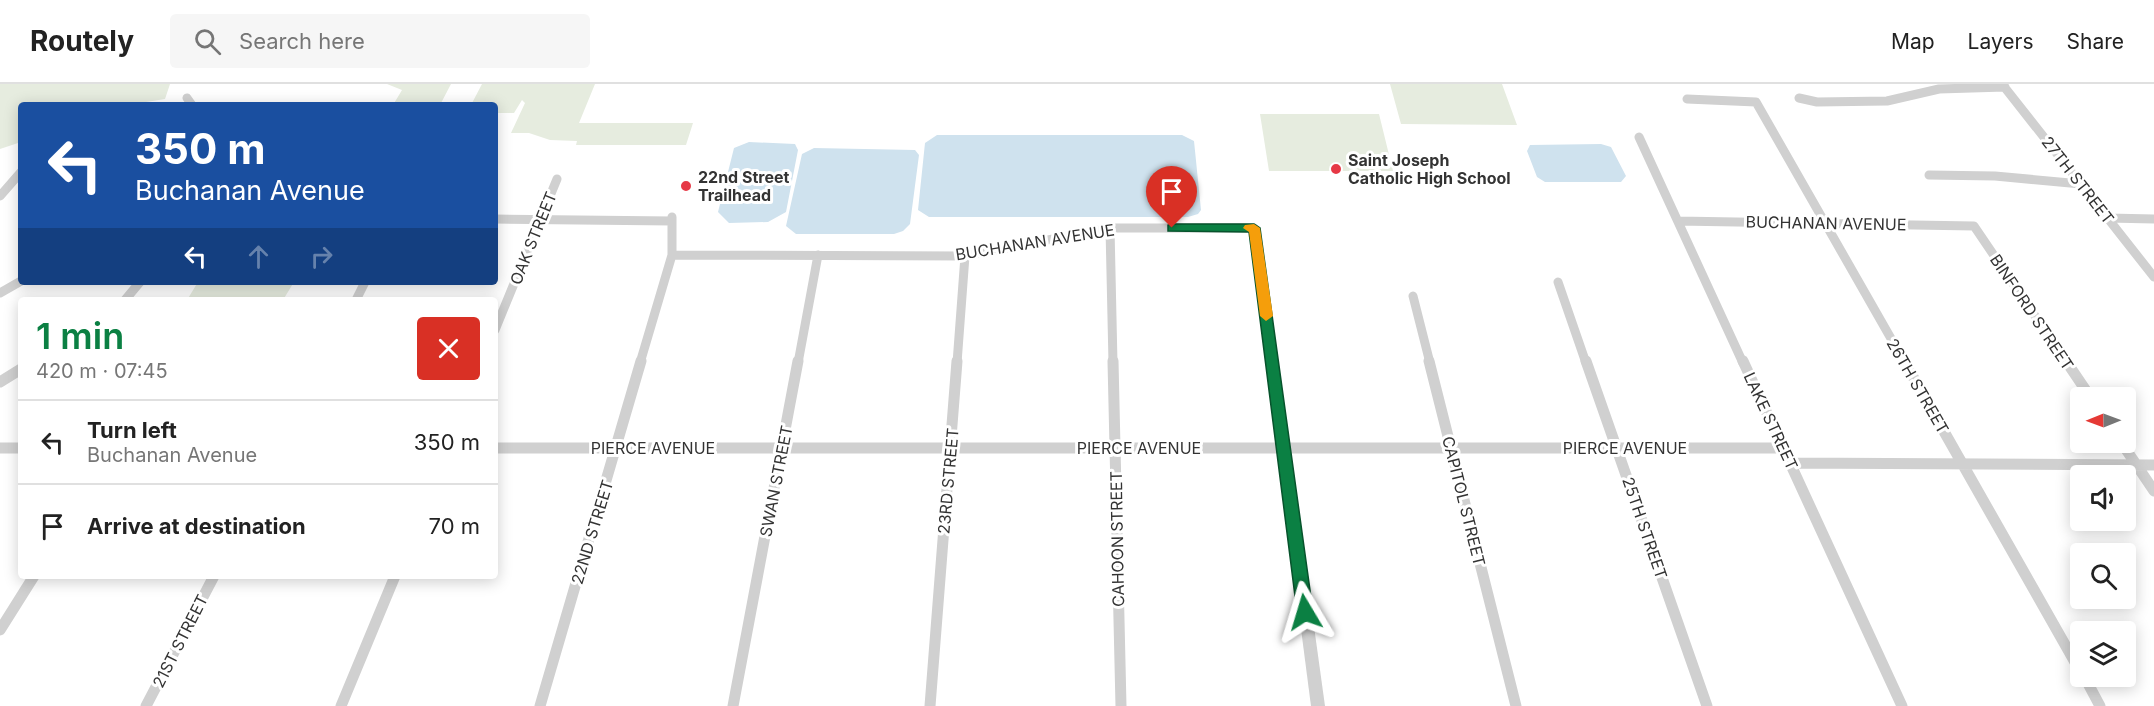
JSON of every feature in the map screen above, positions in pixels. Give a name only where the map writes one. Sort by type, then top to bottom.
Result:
[{"type":"street","points":[[1799,98],[1817,102],[1887,101],[1939,89],[2003,85]]},
{"type":"street","name":"27TH STREET","points":[[2003,85],[2154,276]]},
{"type":"street","name":"26TH STREET","points":[[1687,99],[1756,102],[2070,653]]},
{"type":"street","name":"LAKE STREET","points":[[1639,137],[1902,706]]},
{"type":"street","points":[[0,196],[18,175]]},
{"type":"street","points":[[1929,175],[1995,176],[2081,184]]},
{"type":"street","name":"OAK STREET","points":[[498,323],[557,179]]},
{"type":"street","points":[[2108,218],[2154,219]]},
{"type":"street","points":[[498,219],[540,220]]},
{"type":"street","name":"22ND STREET","points":[[540,220],[672,219],[672,255],[540,706]]},
{"type":"street","name":"BUCHANAN AVENUE","points":[[1678,221],[1974,226]]},
{"type":"street","name":"BINFORD STREET","points":[[1974,226],[2084,387]]},
{"type":"street","name":"BUCHANAN AVENUE","points":[[672,255],[965,256],[1110,228],[1254,228]]},
{"type":"street","name":"CAHOON STREET","points":[[1110,228],[1122,706]]},
{"type":"street","points":[[1254,228],[1318,706]]},
{"type":"street","name":"SWAN STREET","points":[[734,706],[818,255]]},
{"type":"street","name":"23RD STREET","points":[[930,706],[965,256]]},
{"type":"street","name":"25TH STREET","points":[[1558,282],[1707,706]]},
{"type":"street","points":[[0,293],[18,283]]},
{"type":"street","points":[[128,297],[138,285]]},
{"type":"street","name":"CAPITOL STREET","points":[[1413,296],[1516,706]]},
{"type":"street","points":[[0,382],[18,371]]},
{"type":"street","points":[[0,448],[18,448]]},
{"type":"street","name":"PIERCE AVENUE","points":[[498,448],[1784,448]]},
{"type":"street","points":[[2128,453],[2154,491]]},
{"type":"street","points":[[1790,463],[2154,465]]},
{"type":"street","points":[[0,630],[32,579]]},
{"type":"street","name":"21ST STREET","points":[[146,706],[212,579]]},
{"type":"street","points":[[341,706],[393,579]]},
{"type":"street","points":[[2090,687],[2100,706]]},
{"type":"shaded area","points":[[0,84],[170,84],[165,99],[146,102],[18,102],[18,143],[0,149]]},
{"type":"shaded area","points":[[387,84],[451,84],[442,102],[395,102],[402,90]]},
{"type":"shaded area","points":[[482,84],[595,84],[579,123],[693,123],[686,145],[576,145],[577,141],[550,140],[529,133],[511,133],[525,103],[522,100],[514,113],[498,113],[498,102],[473,102]]},
{"type":"shaded area","points":[[1390,84],[1502,84],[1517,125],[1401,124]]},
{"type":"shaded area","points":[[1260,114],[1379,114],[1393,171],[1269,171]]},
{"type":"shaded area","points":[[196,285],[292,285],[285,297],[189,297]]},
{"type":"water","points":[[937,135],[1182,135],[1194,141],[1201,210],[1198,214],[1188,217],[929,217],[918,210],[925,143]]},
{"type":"water","points":[[749,142],[795,144],[798,150],[786,212],[768,222],[729,223],[718,212],[734,148]]},
{"type":"water","points":[[1601,144],[1611,147],[1626,176],[1621,182],[1545,182],[1537,177],[1527,151],[1530,145]]},
{"type":"water","points":[[814,148],[915,150],[919,155],[910,224],[903,231],[894,234],[796,234],[786,226],[802,154]]},
{"type":"slow traffic","points":[[1250,228],[1254,228],[1266,316]]},
{"type":"place","name":"Saint Joseph Catholic High School","points":[[1336,169]]},
{"type":"place","name":"22nd Street Trailhead","points":[[686,186]]},
{"type":"route","points":[[1172,228],[1254,228],[1305,612]]}]
